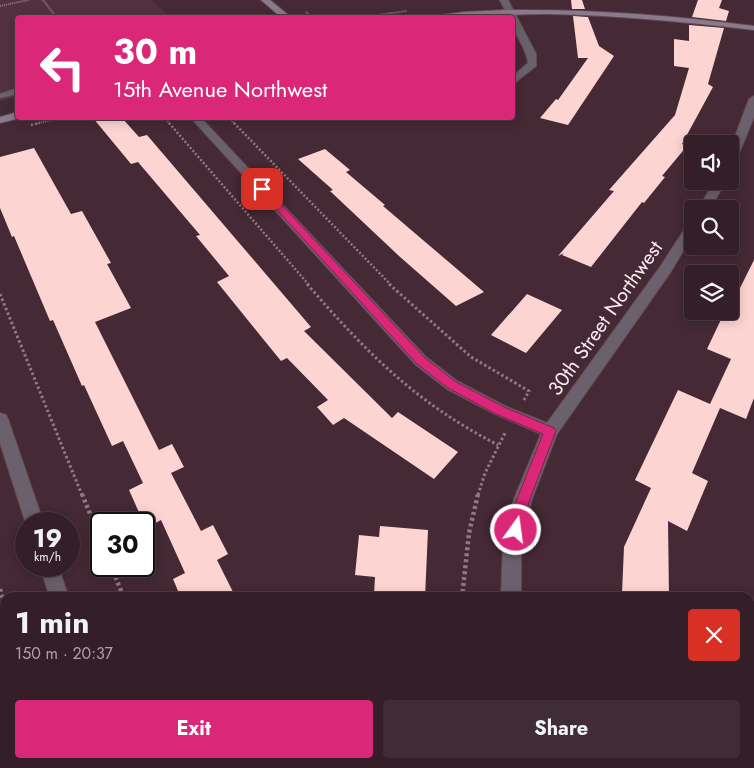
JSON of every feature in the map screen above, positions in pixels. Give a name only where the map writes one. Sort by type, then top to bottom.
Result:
[{"type":"street","points":[[265,0],[284,15]]},
{"type":"street","points":[[504,0],[512,15]]},
{"type":"street","points":[[466,15],[511,12],[600,12],[754,28]]},
{"type":"street","points":[[515,20],[532,54],[533,64],[515,79]]},
{"type":"street","points":[[739,141],[754,99]]},
{"type":"street","points":[[0,120],[15,116]]},
{"type":"street","points":[[198,120],[421,361],[452,385],[500,410],[550,431]]},
{"type":"street","name":"30th Street Northwest","points":[[511,592],[512,546],[523,499],[550,431],[665,270],[684,240]]},
{"type":"street","points":[[0,419],[31,512]]},
{"type":"street","points":[[53,577],[58,592]]},
{"type":"lane","points":[[0,96],[15,93]]},
{"type":"path","points":[[0,6],[29,0]]},
{"type":"path","points":[[43,0],[55,15]]},
{"type":"path","points":[[167,120],[347,330],[378,362],[412,392],[448,418],[498,445],[480,484],[470,520],[463,592]]},
{"type":"path","points":[[232,120],[401,296],[471,357],[529,391]]},
{"type":"path","points":[[0,294],[90,514]]},
{"type":"path","points":[[116,577],[122,592]]},
{"type":"shaded area","points":[[0,0],[151,0],[168,15],[15,15],[15,97],[0,101]]},
{"type":"building","points":[[571,0],[582,0],[585,9],[572,9]]},
{"type":"building","points":[[698,0],[722,0],[719,8],[729,11],[726,21],[692,17]]},
{"type":"building","points":[[573,16],[588,17],[599,46],[614,56],[568,125],[540,118],[556,99],[558,100],[588,58],[578,58]]},
{"type":"building","points":[[689,25],[724,28],[708,84],[713,87],[687,135],[684,135],[682,144],[684,145],[684,150],[662,176],[665,177],[644,203],[642,202],[591,267],[562,255],[564,253],[558,256],[614,191],[609,190],[675,115],[689,68],[674,66],[674,39],[689,41]]},
{"type":"building","points":[[95,120],[124,120],[139,137],[147,135],[311,327],[304,331],[392,418],[398,412],[458,452],[434,479],[344,418],[333,425],[317,407],[328,400],[287,358],[281,361],[217,282],[229,276],[196,236],[200,235],[138,162],[131,164]]},
{"type":"building","points":[[34,148],[71,214],[82,211],[111,263],[107,264],[131,308],[95,322],[159,450],[172,444],[184,467],[171,473],[201,531],[213,525],[228,554],[217,560],[233,592],[178,592],[173,579],[185,573],[161,520],[155,523],[155,512],[139,512],[129,490],[143,483],[123,441],[112,446],[84,385],[82,386],[53,320],[50,321],[0,208],[0,157]]},
{"type":"building","points":[[325,149],[350,170],[346,172],[385,205],[383,206],[484,292],[456,306],[399,256],[330,191],[333,190],[298,159]]},
{"type":"building","points":[[754,260],[754,398],[746,419],[720,408],[692,473],[708,481],[687,531],[668,521],[669,592],[622,592],[624,547],[651,488],[635,480],[678,390],[710,404],[731,359],[707,349],[721,320],[739,320],[739,290]]},
{"type":"building","points":[[527,294],[562,310],[526,353],[491,335]]},
{"type":"building","points":[[380,526],[428,530],[425,592],[374,592],[375,577],[355,575],[359,535],[379,537]]},
{"type":"route","points":[[262,189],[421,361],[452,385],[500,410],[550,431],[523,499],[516,530]]}]
